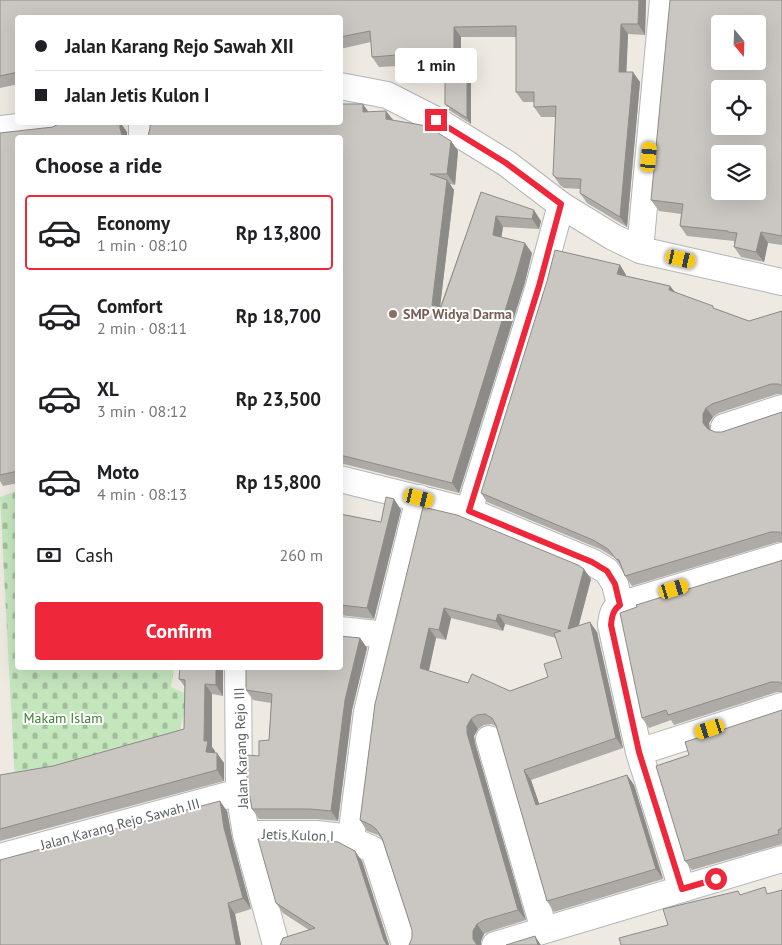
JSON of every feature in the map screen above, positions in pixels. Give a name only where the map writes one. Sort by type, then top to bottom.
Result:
[{"type":"street","points":[[640,250],[663,0]]},
{"type":"street","points":[[343,87],[387,95],[436,120],[506,163],[561,204],[613,237],[640,250],[782,282]]},
{"type":"street","points":[[1,125],[15,124]]},
{"type":"street","points":[[469,511],[539,286],[561,204]]},
{"type":"street","points":[[724,427],[782,408]]},
{"type":"street","points":[[343,480],[469,511],[592,562],[607,571],[615,584],[620,605]]},
{"type":"street","points":[[405,945],[376,852],[351,838],[367,712],[419,498]]},
{"type":"street","points":[[682,889],[639,752],[611,625],[612,617],[616,608],[620,605],[782,556]]},
{"type":"street","points":[[343,630],[386,635]]},
{"type":"street","name":"Jalan Karang Rejo III","points":[[238,670],[240,792],[246,834],[269,943]]},
{"type":"street","points":[[639,752],[782,706]]},
{"type":"street","points":[[489,739],[544,930]]},
{"type":"street","name":"Jalan Karang Rejo Sawah III","points":[[0,857],[240,792]]},
{"type":"street","name":"Jetis Kulon I","points":[[246,834],[317,834],[351,838]]},
{"type":"street","points":[[495,945],[782,859]]},
{"type":"green space","name":"Makam Islam","points":[[15,492],[15,670],[174,670],[171,687],[189,695],[177,741],[15,782],[0,497]]},
{"type":"building","points":[[0,0],[639,0],[638,24],[621,24],[619,72],[633,72],[620,217],[580,193],[581,179],[557,178],[553,175],[556,106],[534,107],[534,92],[516,92],[516,26],[454,27],[454,63],[398,67],[397,55],[372,57],[370,31],[343,36],[343,15],[15,15],[15,73],[0,76]]},
{"type":"building","points":[[670,0],[782,0],[782,236],[761,232],[756,252],[734,247],[737,233],[680,226],[683,204],[651,200]]},
{"type":"building","points":[[467,72],[467,118],[445,104],[445,73]]},
{"type":"building","points":[[343,104],[363,104],[363,112],[386,111],[386,119],[427,126],[451,141],[447,174],[430,174],[447,180],[432,305],[441,307],[481,192],[534,210],[532,219],[496,216],[493,235],[525,243],[452,483],[343,456],[343,135],[148,135],[150,125],[343,125]]},
{"type":"building","points":[[56,125],[120,125],[122,135],[15,135],[15,472],[0,475],[0,133],[53,127]]},
{"type":"building","points":[[555,250],[620,265],[617,274],[670,286],[669,290],[749,321],[782,311],[782,386],[771,384],[712,404],[706,408],[703,414],[703,423],[708,429],[722,432],[782,412],[782,534],[771,532],[625,576],[619,560],[608,549],[593,540],[481,493]]},
{"type":"building","points":[[386,497],[394,499],[367,608],[343,605],[343,515],[381,522]]},
{"type":"building","points":[[423,507],[457,515],[578,565],[584,569],[568,629],[590,622],[616,738],[524,770],[536,805],[627,775],[656,869],[547,901],[496,725],[492,718],[485,714],[477,715],[471,719],[467,726],[467,733],[518,910],[484,920],[477,924],[473,931],[473,939],[477,945],[409,945],[412,938],[412,930],[382,838],[376,829],[360,820],[375,704]],"holes":[[[444,608],[496,621],[498,614],[561,631],[554,633],[562,658],[544,664],[548,677],[510,691],[472,674],[468,683],[420,668],[429,628],[439,630]]]},
{"type":"building","points":[[782,560],[782,684],[771,682],[668,715],[666,710],[642,718],[620,613],[637,607],[636,605]]},
{"type":"building","points":[[343,636],[360,638],[345,700],[331,811],[252,809],[247,780],[247,755],[259,756],[259,741],[269,740],[272,694],[246,690],[246,670],[343,670]]},
{"type":"building","points":[[180,670],[216,670],[216,685],[205,684],[204,741],[208,741],[206,752],[217,753],[217,770],[0,829],[0,775],[53,766],[184,729],[185,680],[179,679]]},
{"type":"building","points":[[782,710],[782,828],[778,830],[779,834],[685,861],[656,766],[689,755],[685,742]]},
{"type":"building","points":[[220,801],[224,828],[243,898],[228,903],[236,945],[0,945],[0,860]]},
{"type":"building","points":[[258,839],[309,839],[338,842],[355,851],[387,945],[280,945],[283,938],[315,928],[276,903]]},
{"type":"building","points":[[765,887],[767,894],[782,890],[782,945],[621,945],[619,938],[668,925],[663,909],[738,891],[740,895]]},
{"type":"building","points":[[535,936],[538,945],[506,945]]},
{"type":"place","name":"SMP Widya Darma","points":[[393,314]]},
{"type":"route","points":[[436,120],[506,163],[561,204],[539,286],[469,511],[592,562],[607,571],[615,584],[620,605],[616,608],[611,625],[639,752],[682,889],[716,879]]}]
